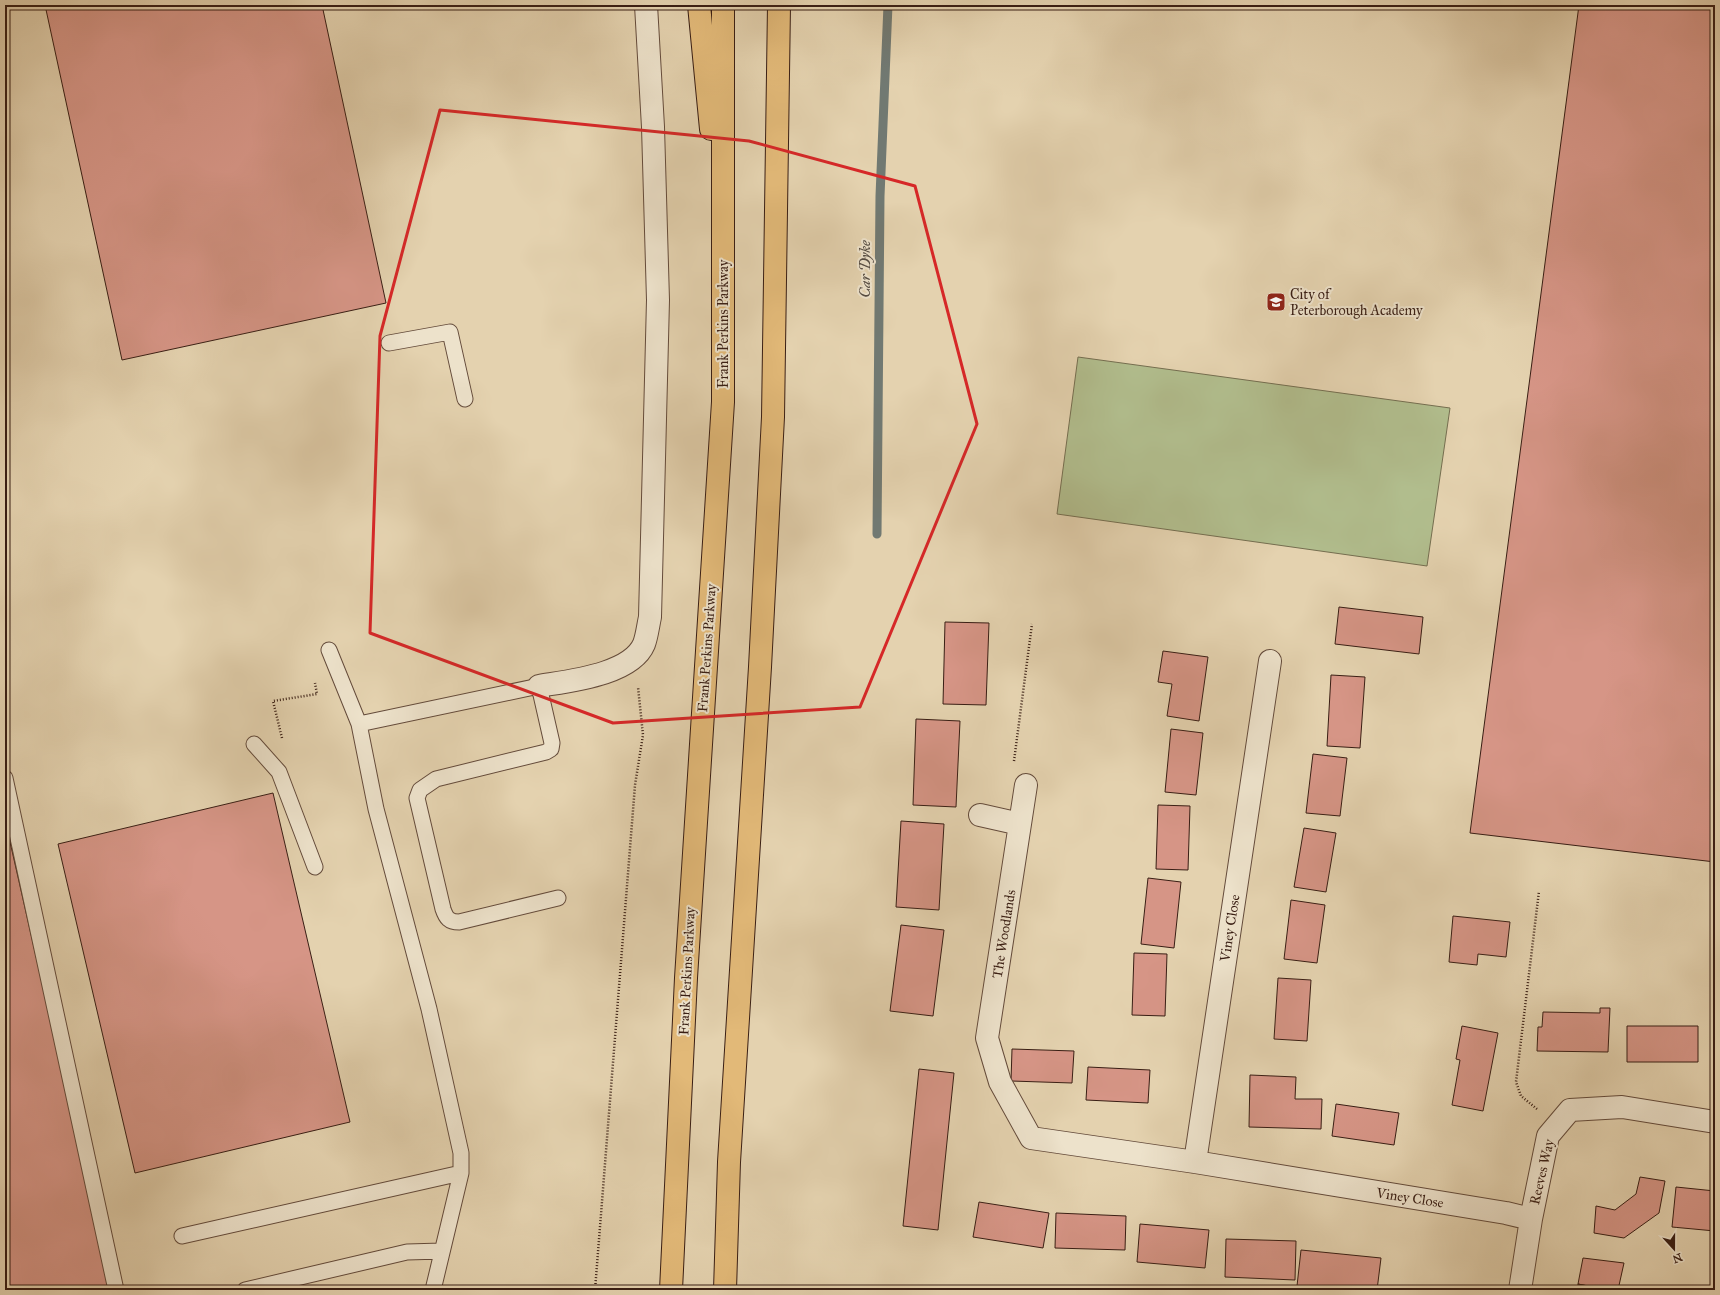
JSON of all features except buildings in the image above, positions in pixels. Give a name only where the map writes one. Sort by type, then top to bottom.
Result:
[{"type":"highway","points":[[699,5],[723,261]]},
{"type":"highway","name":"Frank Perkins Parkway","points":[[671,1290],[686,978],[723,402],[723,5]]},
{"type":"highway","points":[[725,1290],[729,1162],[774,417],[779,5]]},
{"type":"street","points":[[539,686],[582,679],[623,666],[637,654],[643,644],[650,617],[658,315],[653,127],[646,5]]},
{"type":"street","name":"Viney Close","points":[[1195,1162],[1270,661]]},
{"type":"street","name":"The Woodlands","points":[[1000,1082],[988,1038],[1026,785]]},
{"type":"street","points":[[980,815],[1020,824]]},
{"type":"street","name":"Viney Close","points":[[1000,1082],[1031,1138],[1195,1162],[1498,1212],[1531,1219]]},
{"type":"street","name":"Reeves Way","points":[[1520,1290],[1531,1219],[1548,1136],[1570,1110],[1622,1108],[1715,1122]]},
{"type":"lane","points":[[389,343],[450,332],[465,399]]},
{"type":"lane","points":[[329,650],[359,724],[376,809],[429,1009],[462,1153],[460,1173],[433,1290]]},
{"type":"lane","points":[[359,724],[539,686],[552,743],[551,749],[546,752],[436,779],[420,790],[417,798],[442,909],[449,920],[452,922],[459,922],[558,898]]},
{"type":"lane","points":[[254,744],[279,772],[316,867]]},
{"type":"lane","points":[[5,778],[116,1290]]},
{"type":"lane","points":[[182,1236],[460,1173]]},
{"type":"lane","points":[[244,1290],[407,1252],[442,1251]]},
{"type":"path","points":[[1026,785],[1012,772],[1032,624]]},
{"type":"path","points":[[595,1290],[635,785],[643,735],[638,681],[630,660]]},
{"type":"path","points":[[279,772],[286,767],[274,701],[317,694],[314,680]]},
{"type":"path","points":[[1538,891],[1516,1082],[1521,1096],[1557,1126]]},
{"type":"highlighted area","points":[[440,110],[749,141],[915,186],[977,424],[860,707],[613,723],[370,633],[380,336]]},
{"type":"green space","points":[[1078,357],[1450,408],[1427,566],[1057,514]]},
{"type":"waterway","name":"Car Dyke","points":[[877,534],[880,196],[888,5]]},
{"type":"place","name":"City of Peterborough Academy","points":[[1276,302]]}]
